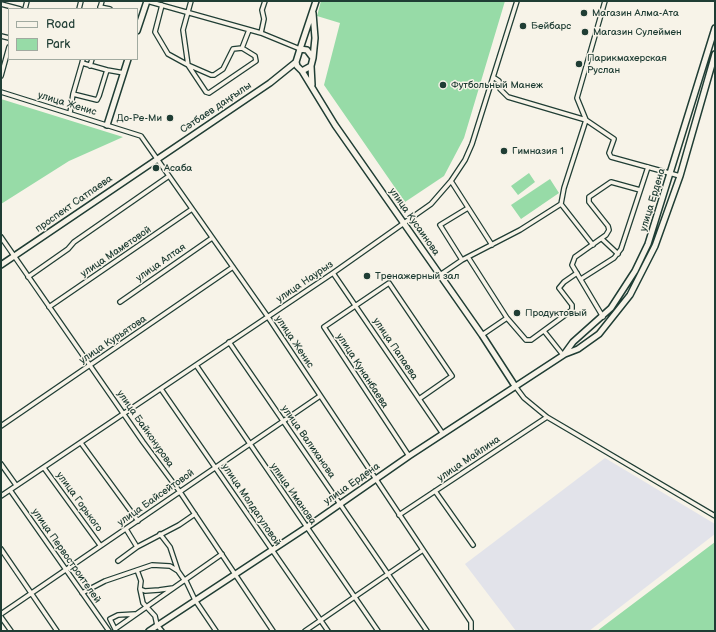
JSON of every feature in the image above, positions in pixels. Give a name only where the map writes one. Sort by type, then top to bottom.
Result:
[{"type":"street","points":[[100,8],[102,1]]},
{"type":"street","points":[[138,27],[147,1],[261,33],[300,49],[307,50],[313,58]]},
{"type":"street","points":[[162,5],[155,32],[168,54],[188,65],[214,75],[223,69],[233,49],[242,48],[255,56],[256,61],[212,92],[206,92],[188,65],[183,30],[191,1]]},
{"type":"street","points":[[261,33],[264,19],[262,10],[265,1]]},
{"type":"street","points":[[285,72],[296,62],[316,1]]},
{"type":"street","name":"улица Наурыз","points":[[1,496],[333,273],[431,204],[451,182],[465,160],[472,144],[494,77],[516,1]]},
{"type":"street","points":[[592,246],[561,204],[564,188],[586,120],[577,98],[605,1]]},
{"type":"street","points":[[1,2],[17,8]]},
{"type":"street","points":[[313,9],[315,38],[311,66],[313,88]]},
{"type":"street","name":"улица Ердена","points":[[564,354],[574,342],[603,317],[611,308],[639,264],[648,244],[715,28]]},
{"type":"street","points":[[242,48],[249,30]]},
{"type":"street","points":[[1,76],[8,51]]},
{"type":"street","name":"улица Ердена","points":[[150,631],[307,527],[409,456],[564,354],[578,349],[599,334],[630,295],[655,246],[680,176],[715,54]]},
{"type":"street","points":[[70,113],[73,94],[84,60]]},
{"type":"street","points":[[90,66],[92,60]]},
{"type":"street","points":[[108,125],[128,60]]},
{"type":"street","points":[[296,62],[301,70]]},
{"type":"street","points":[[82,64],[124,73]]},
{"type":"street","points":[[285,72],[301,70],[311,66]]},
{"type":"street","points":[[73,94],[96,100],[100,96],[107,70]]},
{"type":"street","name":"улица Кусаинова","points":[[301,70],[335,125],[482,335],[515,386]]},
{"type":"street","name":"Сәтбаев даңғылы","points":[[156,158],[285,72]]},
{"type":"street","points":[[494,77],[499,81],[500,89],[508,97],[586,120],[614,138],[609,153],[611,157],[680,176]]},
{"type":"street","name":"улица Женис","points":[[1,92],[141,136],[268,317],[471,622],[471,631]]},
{"type":"street","name":"проспект Сатпаева","points":[[1,265],[156,158]]},
{"type":"street","points":[[581,279],[618,254],[621,249],[648,167]]},
{"type":"street","points":[[28,277],[68,249],[74,242],[169,176]]},
{"type":"street","points":[[451,182],[492,246]]},
{"type":"street","points":[[603,317],[572,265],[573,259],[602,239],[606,235],[609,228],[589,202],[589,197],[611,182],[640,190]]},
{"type":"street","points":[[440,275],[462,260],[492,246],[561,204]]},
{"type":"street","points":[[462,260],[440,225],[468,208]]},
{"type":"street","name":"улица Маметовой","points":[[49,307],[192,209]]},
{"type":"street","name":"улица Байконурова","points":[[1,237],[180,492],[273,631]]},
{"type":"street","name":"улица Алтая","points":[[120,302],[212,238]]},
{"type":"street","points":[[602,239],[618,254]]},
{"type":"street","points":[[468,258],[507,318],[526,340],[531,340],[572,310],[572,305],[560,288],[564,282],[577,273]]},
{"type":"street","name":"улица Курьятова","points":[[1,426],[233,267]]},
{"type":"street","name":"улица Папаева","points":[[333,273],[443,434]]},
{"type":"street","points":[[356,305],[388,283],[452,375],[419,399]]},
{"type":"street","name":"улица Кунанбаева","points":[[356,305],[324,327],[409,456]]},
{"type":"street","points":[[482,335],[507,318]]},
{"type":"street","points":[[544,331],[564,354]]},
{"type":"street","name":"улица Валиханова","points":[[229,342],[428,631]]},
{"type":"street","name":"улица Иманова","points":[[196,365],[378,631]]},
{"type":"street","points":[[515,386],[524,398],[547,416],[715,516]]},
{"type":"street","name":"улица Молдагуловой","points":[[161,388],[328,631]]},
{"type":"street","name":"улица Байсейтовой","points":[[1,615],[65,569],[138,521],[320,396]]},
{"type":"street","name":"улица Майлина","points":[[399,515],[547,416]]},
{"type":"street","points":[[81,443],[138,521]]},
{"type":"street","points":[[1,464],[16,486]]},
{"type":"street","name":"улица Горького","points":[[44,468],[100,545]]},
{"type":"street","name":"улица Первостроителей","points":[[10,490],[109,631]]},
{"type":"street","points":[[435,491],[472,545]]},
{"type":"street","points":[[118,562],[137,547],[160,534],[179,526],[195,514]]},
{"type":"street","points":[[126,529],[137,547]]},
{"type":"street","points":[[160,534],[170,547],[178,571],[216,631]]},
{"type":"street","points":[[1,549],[57,631]]},
{"type":"street","points":[[304,631],[423,550]]},
{"type":"street","points":[[135,614],[118,615],[110,619],[115,629],[222,554]]},
{"type":"street","points":[[82,592],[105,581],[152,565],[170,566],[178,571]]},
{"type":"street","points":[[137,570],[141,581],[140,589],[143,603],[148,606],[155,616],[157,625],[162,631]]},
{"type":"street","points":[[140,589],[145,591],[174,588]]},
{"type":"street","points":[[1,615],[11,631]]},
{"type":"shaded area","points":[[605,458],[715,524],[715,534],[589,631],[516,631],[465,564]]},
{"type":"green space","points":[[321,1],[505,1],[464,138],[444,176],[405,202],[324,85],[340,23],[317,16]]},
{"type":"green space","points":[[1,99],[123,137],[69,161],[1,204]]},
{"type":"green space","points":[[529,173],[535,182],[518,195],[511,186]]},
{"type":"green space","points":[[550,179],[559,193],[521,219],[511,205]]},
{"type":"green space","points":[[715,542],[715,631],[597,631]]},
{"type":"place","name":"Магазин Алма-Ата","points":[[584,13]]},
{"type":"place","name":"Бейбарс","points":[[523,26]]},
{"type":"place","name":"Магазин Сулеймен","points":[[585,32]]},
{"type":"place","name":"Парикмахерская Руслан","points":[[579,64]]},
{"type":"place","name":"Футбольный Манеж","points":[[443,85]]},
{"type":"place","name":"До-Ре-Ми","points":[[170,118]]},
{"type":"place","name":"Гимназия 1","points":[[504,151]]},
{"type":"place","name":"Асаба","points":[[156,168]]},
{"type":"place","name":"Тренажерный зал","points":[[367,276]]},
{"type":"place","name":"Продуктовый","points":[[517,313]]}]
